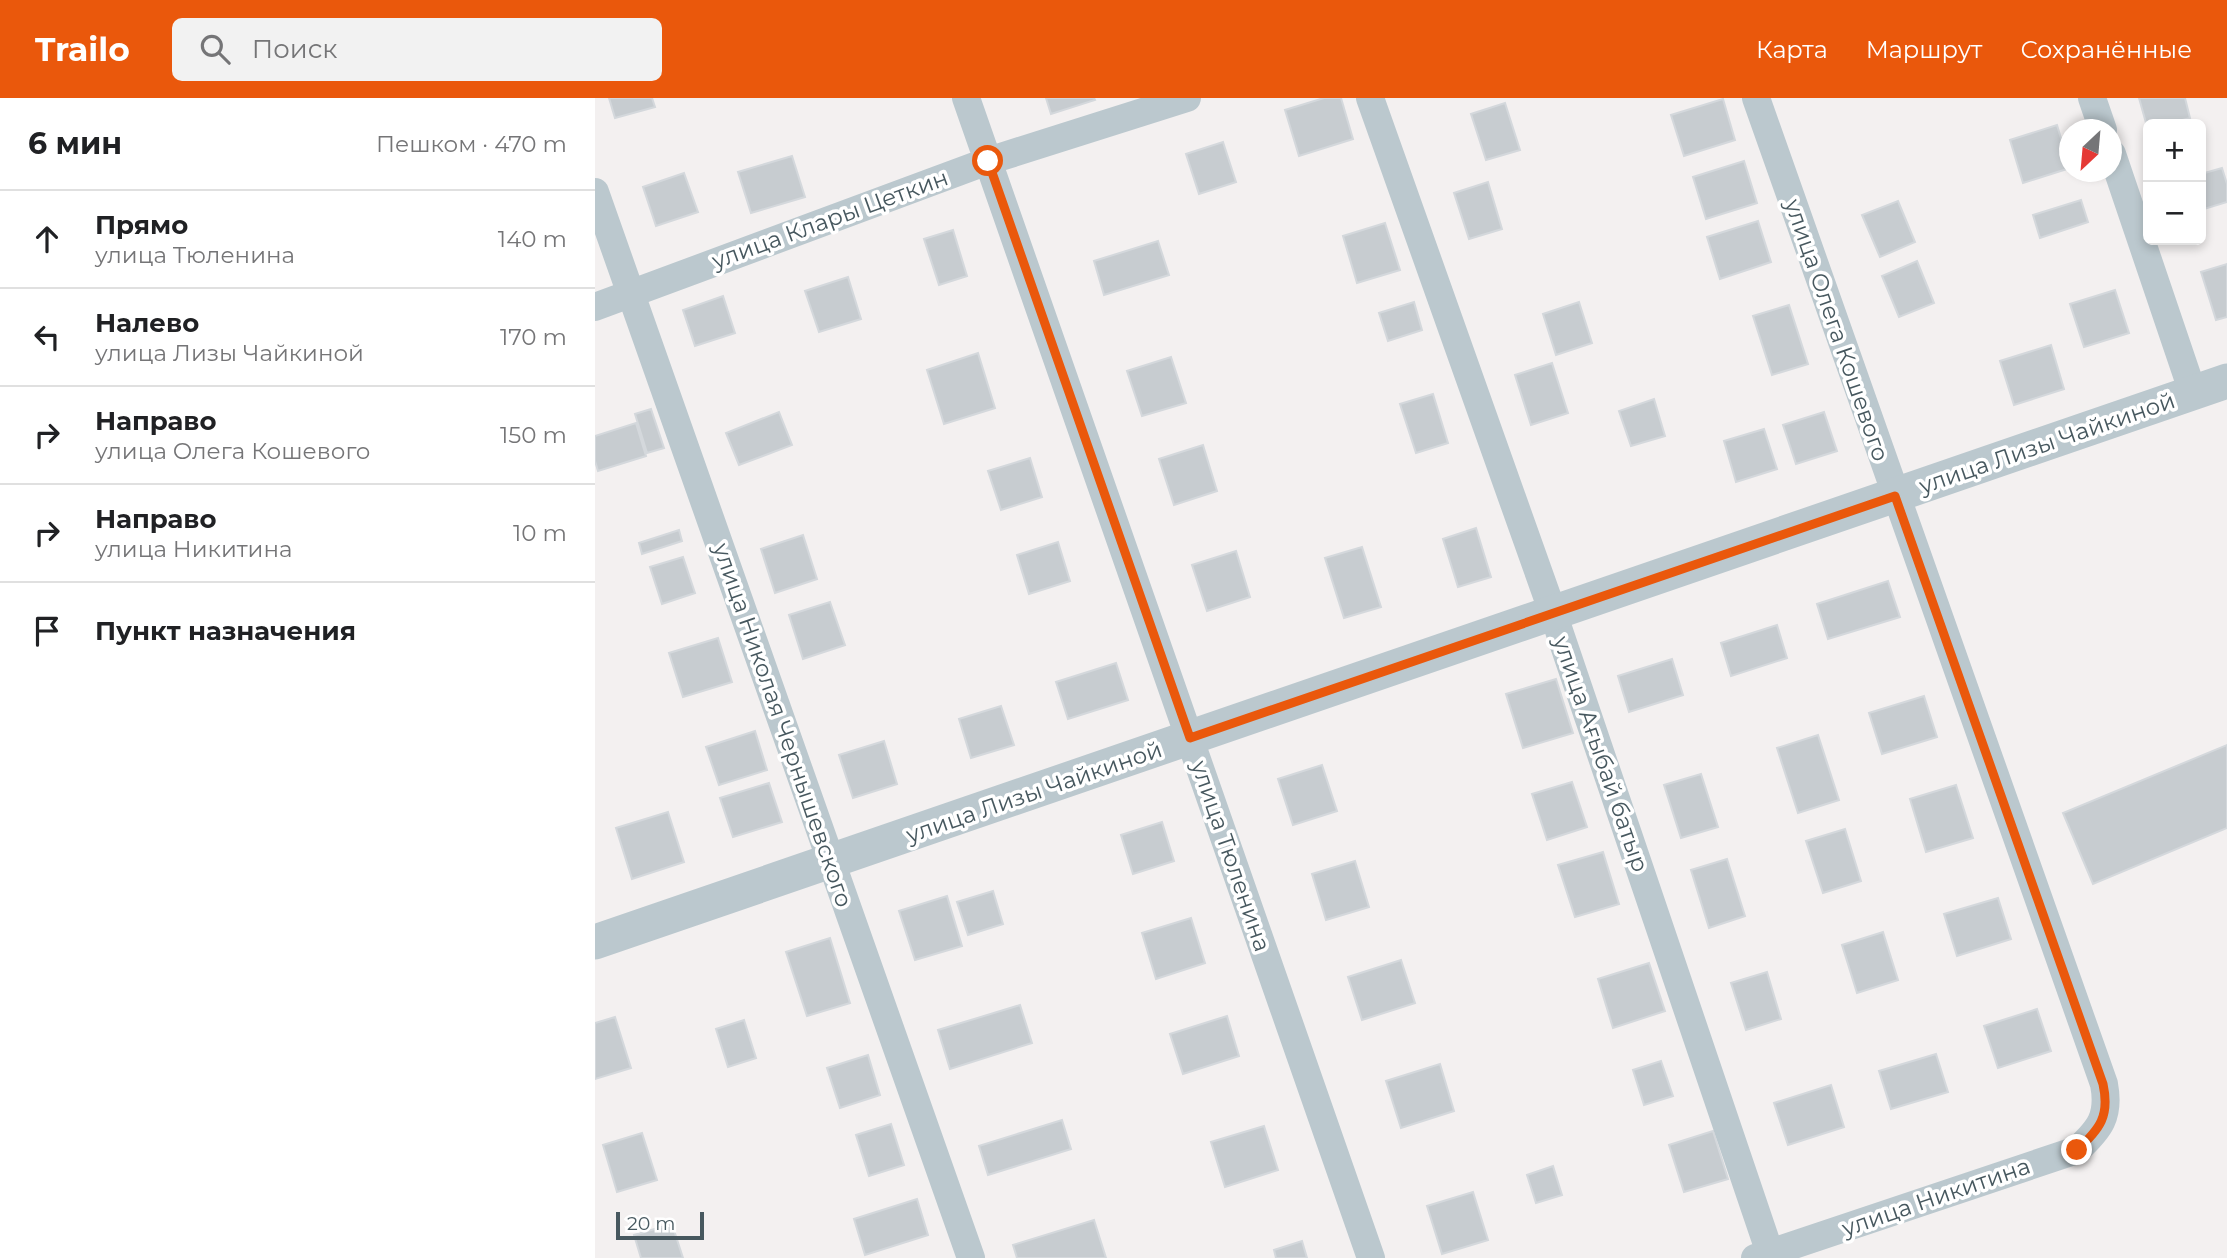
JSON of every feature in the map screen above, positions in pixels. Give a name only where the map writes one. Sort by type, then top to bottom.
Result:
[{"type":"street","name":"улица Тюленина","points":[[966,98],[1371,1258]]},
{"type":"street","name":"улица Клары Цеткин","points":[[595,307],[988,161],[1187,98]]},
{"type":"street","name":"улица Ағыбай батыр","points":[[1370,98],[1553,613],[1763,1255]]},
{"type":"street","name":"улица Олега Кошевого","points":[[1756,98],[2103,1084],[2106,1098],[2104,1118]]},
{"type":"street","points":[[2092,98],[2099,119]]},
{"type":"street","points":[[2121,182],[2193,393]]},
{"type":"street","name":"улица Николая Чернышевского","points":[[595,192],[971,1258]]},
{"type":"street","name":"улица Лизы Чайкиной","points":[[595,942],[2227,381]]},
{"type":"street","name":"улица Никитина","points":[[1763,1255],[2077,1150],[2095,1134],[2104,1118]]},
{"type":"building","points":[[609,98],[652,98],[655,107],[615,118]]},
{"type":"building","points":[[1046,98],[1094,98],[1095,100],[1051,114]]},
{"type":"building","points":[[1324,98],[1341,98],[1353,139],[1299,156],[1285,110]]},
{"type":"building","points":[[2139,98],[2185,98],[2190,118],[2145,119]]},
{"type":"building","points":[[1723,99],[1735,140],[1684,156],[1671,115]]},
{"type":"building","points":[[1505,103],[1520,150],[1486,160],[1471,114]]},
{"type":"building","points":[[2057,125],[2059,172],[2023,183],[2010,140]]},
{"type":"building","points":[[1223,142],[1236,182],[1199,194],[1186,154]]},
{"type":"building","points":[[792,156],[805,197],[751,213],[738,172]]},
{"type":"building","points":[[1744,161],[1757,203],[1706,219],[1693,177]]},
{"type":"building","points":[[2222,168],[2227,184],[2227,202],[2206,208],[2206,173]]},
{"type":"building","points":[[684,173],[698,212],[656,226],[643,187]]},
{"type":"building","points":[[1488,182],[1502,229],[1469,239],[1454,193]]},
{"type":"building","points":[[2081,200],[2088,222],[2040,238],[2033,215]]},
{"type":"building","points":[[1898,201],[1915,242],[1880,257],[1862,215]]},
{"type":"building","points":[[1758,221],[1771,262],[1720,279],[1707,237]]},
{"type":"building","points":[[1385,223],[1400,270],[1357,283],[1343,236]]},
{"type":"building","points":[[953,230],[967,276],[939,285],[924,239]]},
{"type":"building","points":[[1158,241],[1169,275],[1104,295],[1094,261]]},
{"type":"building","points":[[1917,261],[1934,303],[1899,317],[1882,276]]},
{"type":"building","points":[[2227,264],[2227,317],[2216,320],[2201,272]]},
{"type":"building","points":[[848,277],[861,319],[819,332],[805,291]]},
{"type":"building","points":[[2115,290],[2129,333],[2084,347],[2070,304]]},
{"type":"building","points":[[723,296],[735,333],[695,346],[683,310]]},
{"type":"building","points":[[1414,302],[1422,330],[1388,341],[1379,313]]},
{"type":"building","points":[[1579,302],[1592,343],[1556,355],[1543,314]]},
{"type":"building","points":[[1789,305],[1808,364],[1772,375],[1753,316]]},
{"type":"building","points":[[2051,345],[2064,389],[2014,405],[2000,361]]},
{"type":"building","points":[[978,353],[995,408],[944,424],[927,370]]},
{"type":"building","points":[[1171,357],[1186,403],[1142,416],[1127,371]]},
{"type":"building","points":[[1552,363],[1568,413],[1531,425],[1515,375]]},
{"type":"building","points":[[1433,394],[1448,443],[1416,453],[1400,404]]},
{"type":"building","points":[[1654,399],[1665,436],[1631,446],[1619,411]]},
{"type":"building","points":[[651,409],[664,448],[647,453],[635,414]]},
{"type":"building","points":[[779,412],[792,445],[739,465],[726,433]]},
{"type":"building","points":[[1824,412],[1837,451],[1796,464],[1783,425]]},
{"type":"building","points":[[636,423],[646,456],[598,471],[595,461],[595,436]]},
{"type":"building","points":[[1764,429],[1777,469],[1736,482],[1724,441]]},
{"type":"building","points":[[1203,445],[1217,491],[1174,505],[1159,459]]},
{"type":"building","points":[[1030,458],[1042,497],[1001,510],[988,471]]},
{"type":"building","points":[[1476,528],[1491,577],[1458,587],[1443,539]]},
{"type":"building","points":[[679,530],[682,541],[642,554],[639,543]]},
{"type":"building","points":[[803,535],[817,579],[775,593],[761,549]]},
{"type":"building","points":[[1058,542],[1070,581],[1029,594],[1017,555]]},
{"type":"building","points":[[1362,547],[1381,607],[1344,618],[1325,558]]},
{"type":"building","points":[[1236,551],[1250,597],[1207,611],[1192,565]]},
{"type":"building","points":[[683,557],[695,593],[662,604],[650,567]]},
{"type":"building","points":[[1888,581],[1900,617],[1828,639],[1817,604]]},
{"type":"building","points":[[830,602],[845,645],[803,659],[789,615]]},
{"type":"building","points":[[1777,625],[1787,658],[1731,676],[1721,643]]},
{"type":"building","points":[[718,638],[732,682],[683,697],[669,653]]},
{"type":"building","points":[[1672,659],[1683,695],[1629,712],[1618,676]]},
{"type":"building","points":[[1116,663],[1128,700],[1068,719],[1056,682]]},
{"type":"building","points":[[1556,679],[1573,733],[1523,748],[1506,694]]},
{"type":"building","points":[[1924,696],[1937,737],[1882,754],[1869,713]]},
{"type":"building","points":[[1001,706],[1014,745],[971,758],[959,719]]},
{"type":"building","points":[[755,731],[767,770],[719,785],[706,747]]},
{"type":"building","points":[[1818,735],[1839,800],[1798,813],[1777,748]]},
{"type":"building","points":[[884,741],[897,784],[853,798],[839,755]]},
{"type":"building","points":[[2227,745],[2227,828],[2093,884],[2063,813]]},
{"type":"building","points":[[1322,765],[1337,811],[1293,825],[1278,779]]},
{"type":"building","points":[[1701,774],[1718,827],[1681,838],[1664,785]]},
{"type":"building","points":[[1572,782],[1587,827],[1547,840],[1532,794]]},
{"type":"building","points":[[769,783],[782,822],[733,837],[720,798]]},
{"type":"building","points":[[1956,785],[1973,838],[1926,852],[1910,799]]},
{"type":"building","points":[[668,812],[684,862],[632,879],[616,828]]},
{"type":"building","points":[[1162,822],[1174,861],[1133,874],[1121,835]]},
{"type":"building","points":[[1845,829],[1861,881],[1823,893],[1806,841]]},
{"type":"building","points":[[1603,852],[1619,904],[1575,917],[1558,865]]},
{"type":"building","points":[[1727,859],[1745,916],[1709,928],[1691,870]]},
{"type":"building","points":[[1355,861],[1369,907],[1326,920],[1312,874]]},
{"type":"building","points":[[993,891],[1003,924],[968,935],[957,902]]},
{"type":"building","points":[[947,896],[962,946],[915,960],[899,911]]},
{"type":"building","points":[[1998,898],[2011,939],[1957,956],[1944,914]]},
{"type":"building","points":[[1191,918],[1205,963],[1156,979],[1142,933]]},
{"type":"building","points":[[1883,932],[1898,980],[1857,993],[1842,945]]},
{"type":"building","points":[[830,938],[850,1003],[807,1016],[786,952]]},
{"type":"building","points":[[1401,960],[1415,1003],[1362,1020],[1348,977]]},
{"type":"building","points":[[1649,963],[1665,1011],[1613,1028],[1598,979]]},
{"type":"building","points":[[1767,972],[1781,1019],[1746,1030],[1731,983]]},
{"type":"building","points":[[1020,1005],[1032,1043],[950,1069],[938,1030]]},
{"type":"building","points":[[2037,1009],[2051,1051],[1998,1068],[1984,1026]]},
{"type":"building","points":[[1227,1016],[1239,1056],[1183,1074],[1170,1034]]},
{"type":"building","points":[[615,1017],[631,1068],[595,1079],[595,1023]]},
{"type":"building","points":[[744,1020],[756,1058],[728,1067],[716,1029]]},
{"type":"building","points":[[1936,1054],[1948,1092],[1891,1109],[1879,1071]]},
{"type":"building","points":[[868,1055],[880,1095],[840,1108],[827,1068]]},
{"type":"building","points":[[1661,1061],[1673,1096],[1644,1105],[1633,1070]]},
{"type":"building","points":[[1440,1064],[1454,1111],[1401,1128],[1386,1081]]},
{"type":"building","points":[[1831,1085],[1844,1127],[1788,1145],[1774,1103]]},
{"type":"building","points":[[1062,1120],[1071,1149],[988,1175],[979,1146]]},
{"type":"building","points":[[891,1124],[904,1165],[869,1176],[856,1135]]},
{"type":"building","points":[[1264,1126],[1278,1170],[1225,1187],[1211,1142]]},
{"type":"building","points":[[1713,1131],[1728,1179],[1684,1192],[1669,1145]]},
{"type":"building","points":[[642,1133],[657,1180],[617,1192],[603,1145]]},
{"type":"building","points":[[1553,1166],[1562,1195],[1536,1203],[1527,1175]]},
{"type":"building","points":[[1473,1192],[1488,1240],[1442,1254],[1427,1206]]},
{"type":"building","points":[[917,1199],[928,1235],[865,1255],[854,1219]]},
{"type":"building","points":[[1094,1220],[1106,1258],[1017,1258],[1013,1245]]},
{"type":"building","points":[[672,1224],[683,1258],[641,1258],[634,1235]]},
{"type":"building","points":[[1302,1241],[1307,1258],[1276,1258],[1274,1250]]},
{"type":"route","points":[[988,161],[1190,738],[1895,496],[2103,1084],[2106,1098],[2104,1118],[2095,1134],[2077,1150]]}]
